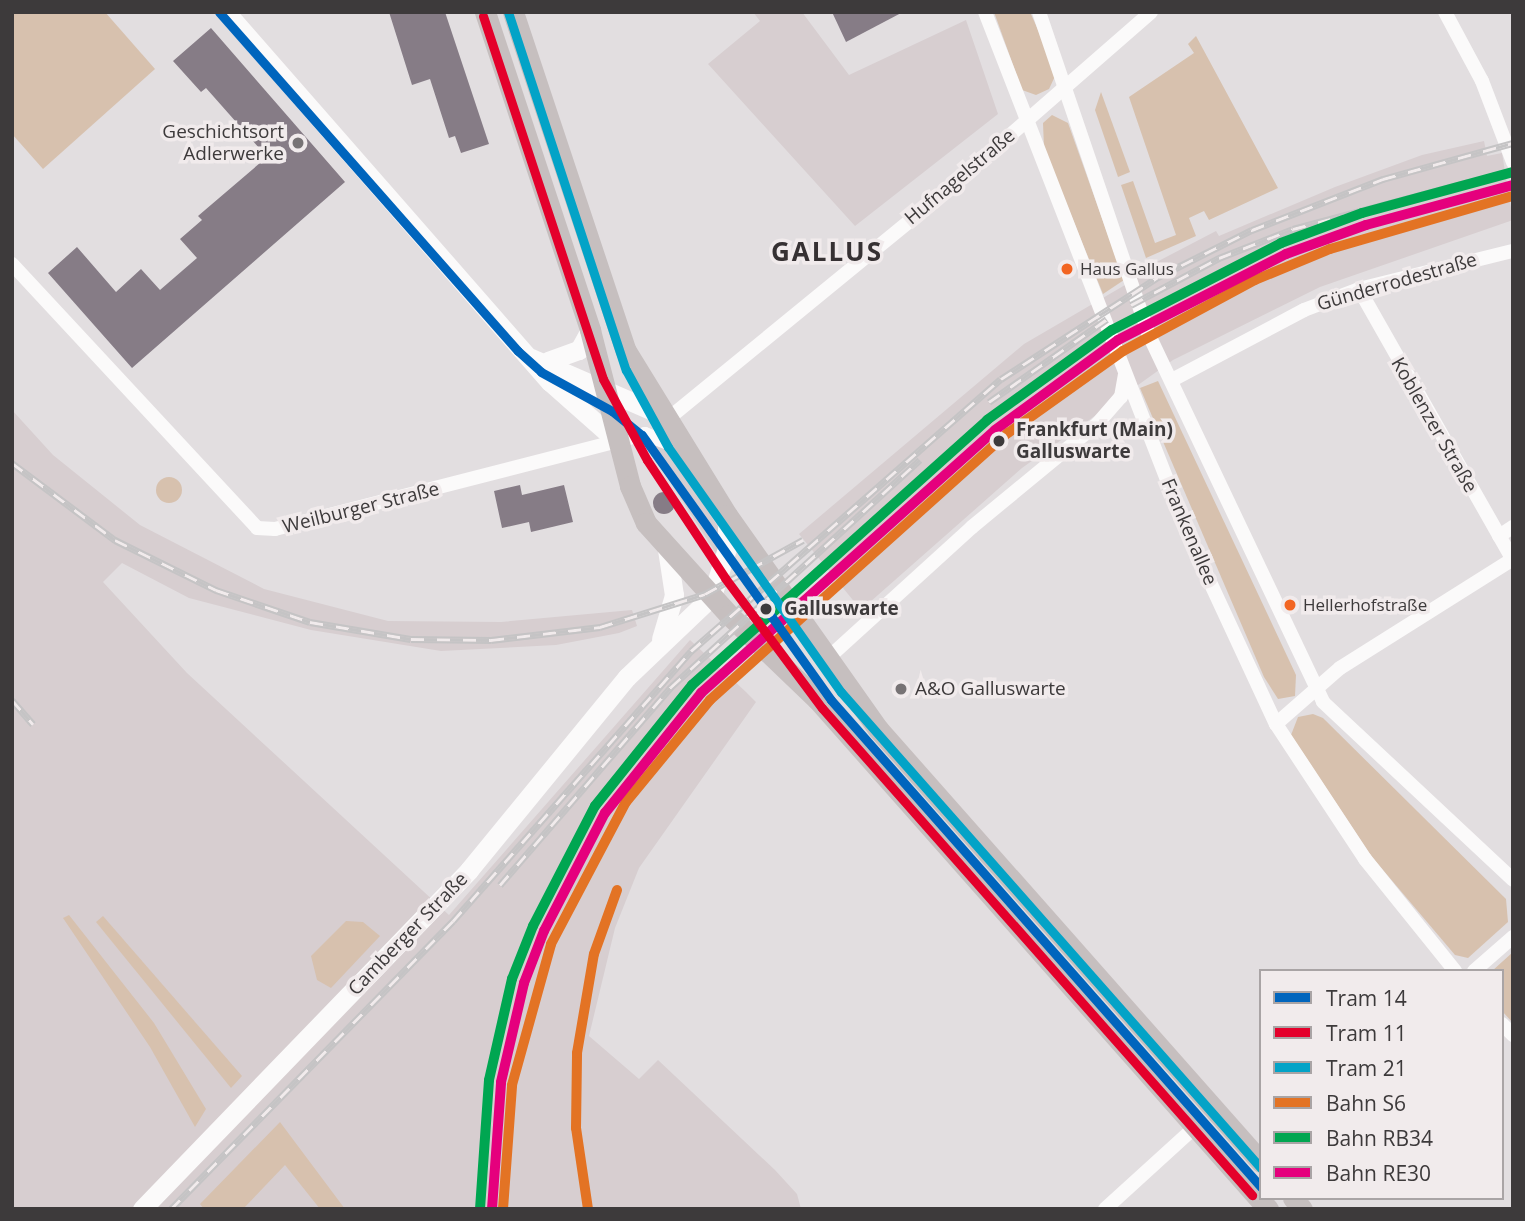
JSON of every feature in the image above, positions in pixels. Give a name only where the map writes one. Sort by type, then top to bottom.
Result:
[{"type":"main road","points":[[485,12],[590,330],[635,503],[667,549],[817,699],[1259,1199]]},
{"type":"main road","points":[[513,12],[621,338],[727,515],[878,729],[1259,1159]]},
{"type":"street","points":[[226,12],[539,360],[555,389],[619,443]]},
{"type":"street","name":"Frankenallee","points":[[985,12],[1190,539],[1276,724],[1365,859],[1453,969]]},
{"type":"street","points":[[1040,12],[1148,334],[1316,686],[1335,715],[1513,880]]},
{"type":"street","name":"Hufnagelstraße","points":[[669,418],[1066,89],[1151,12]]},
{"type":"street","points":[[1445,12],[1482,81],[1513,162]]},
{"type":"street","name":"Günderrodestraße","points":[[1172,380],[1258,331],[1359,289],[1513,251]]},
{"type":"street","name":"Weilburger Straße","points":[[12,264],[257,528],[275,529],[653,434],[688,453]]},
{"type":"street","name":"Koblenzer Straße","points":[[1359,289],[1513,560]]},
{"type":"street","points":[[539,360],[579,350],[590,330]]},
{"type":"street","points":[[539,360],[669,418]]},
{"type":"street","points":[[827,659],[1108,414],[1121,397],[1126,370]]},
{"type":"street","points":[[712,596],[727,548],[727,515]]},
{"type":"street","points":[[1499,536],[1513,527]]},
{"type":"street","name":"Camberger Straße","points":[[658,645],[674,595],[667,549]]},
{"type":"street","points":[[1276,724],[1316,686],[1513,560]]},
{"type":"street","name":"Camberger Straße","points":[[142,1209],[433,908],[658,645],[712,596]]},
{"type":"street","points":[[1031,940],[1050,923]]},
{"type":"street","points":[[1476,969],[1513,937]]},
{"type":"street","points":[[1105,1209],[1195,1127]]},
{"type":"shaded area","points":[[12,12],[105,12],[155,69],[43,169],[12,134]]},
{"type":"shaded area","points":[[753,12],[802,12],[849,75],[966,20],[998,114],[855,226],[708,64],[760,21]]},
{"type":"shaded area","points":[[994,12],[1030,12],[1057,72],[1049,89],[1036,95],[1022,90]]},
{"type":"shaded area","points":[[1196,36],[1278,188],[1209,220],[1204,211],[1189,218],[1196,236],[1146,258],[1121,185],[1133,181],[1155,243],[1176,235],[1129,97],[1194,53],[1188,44]]},
{"type":"shaded area","points":[[1101,92],[1130,172],[1118,177],[1095,110]]},
{"type":"shaded area","points":[[1052,115],[1068,123],[1124,280],[1103,294],[1044,148],[1043,123]]},
{"type":"shaded area","points":[[1484,141],[1487,156],[1502,153],[1513,220],[1320,287],[1173,360],[1022,468],[861,610],[799,534],[1024,344],[1149,271],[1147,267],[1216,231],[1219,236],[1335,187],[1422,155]]},
{"type":"shaded area","points":[[1158,381],[1296,675],[1295,696],[1278,699],[1264,677],[1140,388]]},
{"type":"shaded area","points":[[12,410],[53,455],[140,525],[264,589],[388,621],[501,622],[632,610],[637,626],[619,633],[556,645],[441,651],[311,630],[189,598],[122,563],[103,582],[187,673],[449,915],[690,640],[756,702],[639,868],[615,928],[589,1036],[639,1079],[658,1060],[775,1170],[797,1194],[801,1209],[12,1209]]},
{"type":"shaded area","points":[[653,444],[668,450],[720,530],[717,555],[647,446]]},
{"type":"shaded area","points":[[169,477],[178,481],[182,490],[178,499],[169,503],[160,499],[156,490],[160,481]]},
{"type":"shaded area","points":[[1313,714],[1323,718],[1506,899],[1508,922],[1468,958],[1455,955],[1372,857],[1291,735],[1298,717]]},
{"type":"shaded area","points":[[69,915],[154,1023],[206,1109],[195,1127],[150,1047],[63,918]]},
{"type":"shaded area","points":[[103,916],[242,1076],[231,1088],[96,922]]},
{"type":"shaded area","points":[[346,921],[363,922],[380,936],[331,988],[317,980],[311,956]]},
{"type":"shaded area","points":[[1513,952],[1513,1023],[1504,1013],[1504,969],[1494,969]]},
{"type":"shaded area","points":[[280,1122],[345,1209],[320,1209],[285,1165],[243,1209],[204,1209],[200,1204]]},
{"type":"building","points":[[389,12],[445,12],[489,144],[461,153],[455,136],[449,138],[430,79],[412,85]]},
{"type":"building","points":[[832,12],[903,12],[846,42]]},
{"type":"building","points":[[211,28],[345,182],[132,368],[48,273],[77,247],[116,292],[141,269],[160,290],[197,258],[180,239],[202,220],[198,216],[267,157],[206,88],[201,92],[173,61]]},
{"type":"building","points":[[520,485],[522,495],[564,485],[573,522],[531,532],[529,522],[502,528],[494,491]]},
{"type":"building","points":[[664,492],[672,495],[675,503],[672,511],[664,514],[656,511],[653,503],[656,495]]},
{"type":"railway","points":[[171,1209],[453,921],[691,651],[1001,379],[1158,277],[1252,230],[1383,179],[1513,143]]},
{"type":"railway","points":[[1131,305],[1219,258],[1293,229],[1468,182]]},
{"type":"railway","points":[[989,402],[1107,319]]},
{"type":"railway","points":[[500,885],[671,687],[920,460]]},
{"type":"railway","points":[[12,463],[115,540],[216,590],[310,622],[411,639],[491,640],[600,627],[705,594],[803,540]]},
{"type":"railway","points":[[12,700],[33,724]]},
{"type":"tram line","name":"14","points":[[219,12],[518,351],[541,372],[612,411],[642,435],[831,700],[1259,1185]]},
{"type":"tram line","name":"21","points":[[508,12],[626,370],[668,447],[841,692],[1259,1166]]},
{"type":"tram line","name":"11","points":[[483,16],[603,379],[647,460],[725,578],[822,708],[1252,1195]]},
{"type":"rail line","name":"RB34","points":[[480,1209],[489,1080],[512,979],[533,926],[595,806],[692,685],[987,420],[1112,330],[1281,243],[1362,213],[1513,172]]},
{"type":"rail line","name":"RE30","points":[[492,1209],[501,1082],[524,983],[544,931],[605,813],[701,693],[995,430],[1118,340],[1286,254],[1366,225],[1513,185]]},
{"type":"rail line","name":"S6","points":[[503,1209],[512,1085],[551,944],[626,802],[710,700],[1008,433],[1123,351],[1255,280],[1330,249],[1513,196]]},
{"type":"rail line","name":"S6","points":[[588,1209],[576,1128],[577,1053],[594,954],[617,890]]},
{"type":"place","name":"Geschichtsort Adlerwerke","points":[[298,143]]},
{"type":"place","name":"Haus Gallus","points":[[1067,269]]},
{"type":"place","name":"Frankfurt (Main) Galluswarte","points":[[999,441]]},
{"type":"place","name":"Hellerhofstraße","points":[[1290,605]]},
{"type":"place","name":"Galluswarte","points":[[766,609]]},
{"type":"place","name":"A&O Galluswarte","points":[[901,689]]},
{"type":"district","name":"GALLUS","points":[[827,252]]}]
